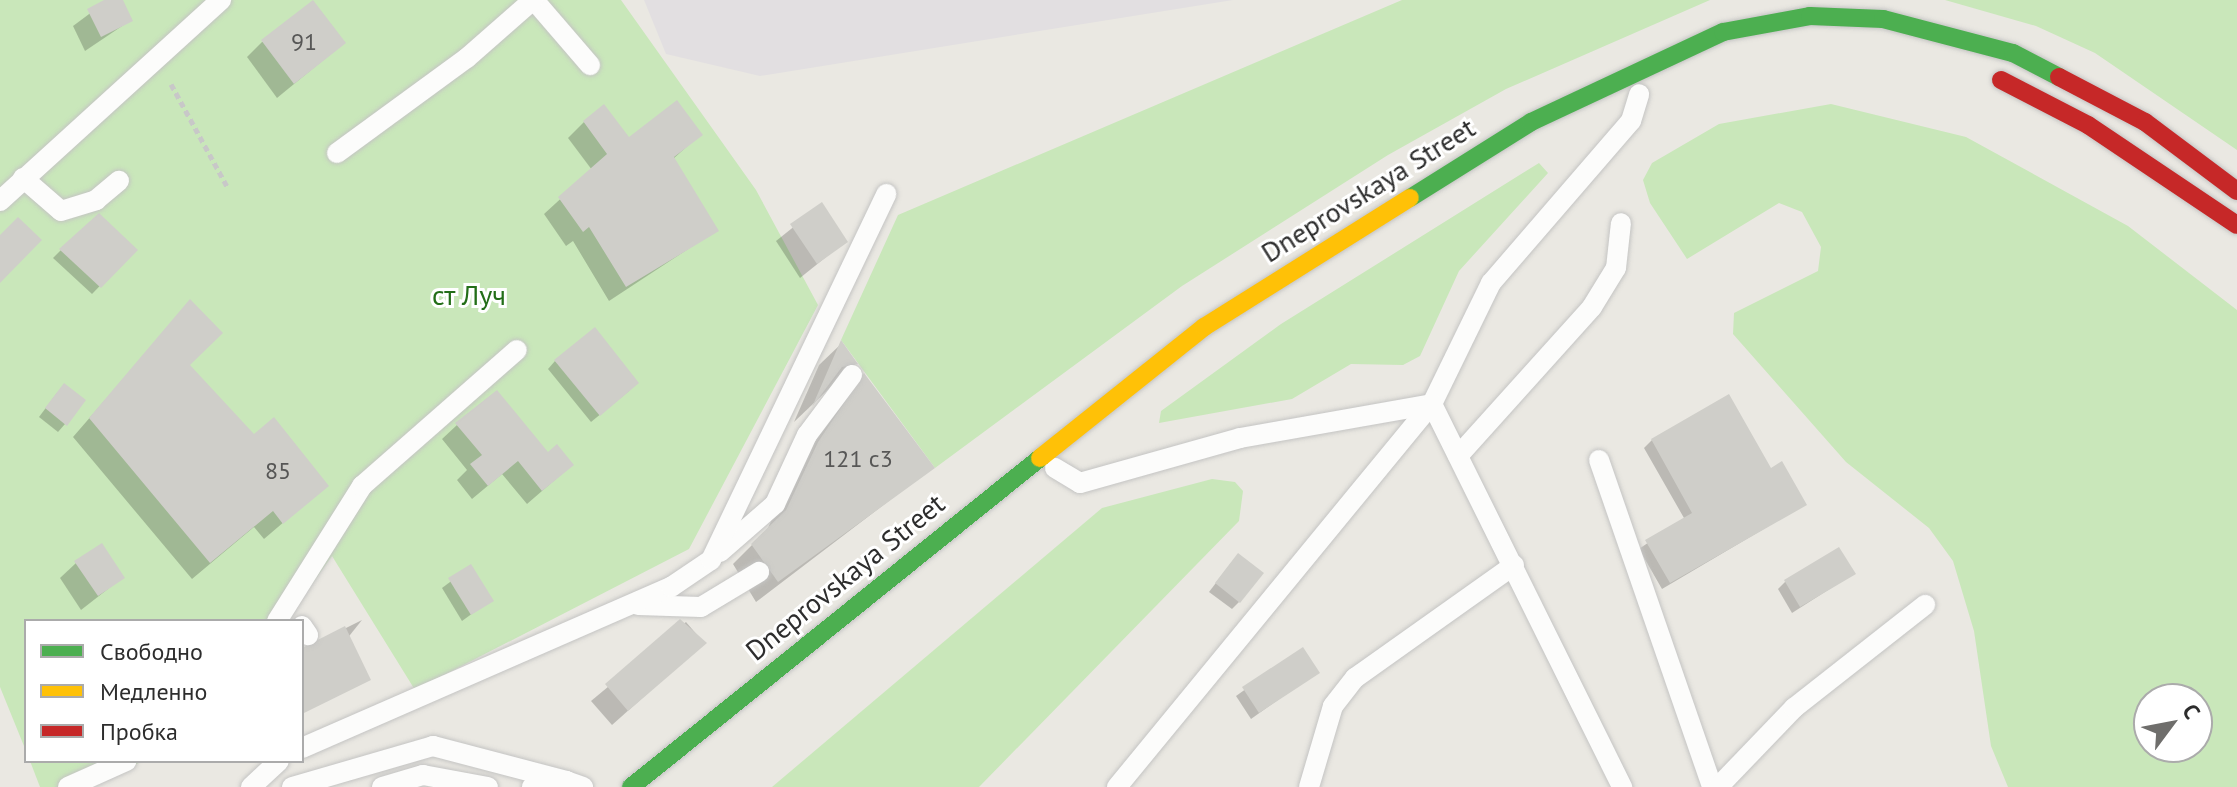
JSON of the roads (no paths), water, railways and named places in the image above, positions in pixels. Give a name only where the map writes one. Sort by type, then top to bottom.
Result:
[{"type":"main road","name":"Dneprovskaya Street","points":[[631,787],[1204,327],[1531,122],[1723,32],[1810,16],[1883,19],[2013,53],[2145,122],[2237,191]]},
{"type":"main road","points":[[1984,74],[2088,125],[2237,225]]},
{"type":"main road","name":"Dneprovskaya Street","points":[[660,787],[1055,468],[1218,344],[1425,206],[1639,94],[1679,77]]},
{"type":"lane","points":[[0,201],[221,0]]},
{"type":"lane","points":[[337,153],[534,0],[590,65]]},
{"type":"lane","points":[[1117,787],[1432,404],[1491,283],[1631,121],[1639,94]]},
{"type":"lane","points":[[23,178],[61,211],[87,205],[119,181]]},
{"type":"lane","points":[[711,560],[886,194]]},
{"type":"lane","points":[[1458,456],[1592,307],[1616,268],[1621,223]]},
{"type":"lane","points":[[296,619],[362,486],[517,350]]},
{"type":"lane","points":[[304,746],[325,727],[630,605],[711,560],[775,504],[807,435],[852,375]]},
{"type":"lane","points":[[1432,404],[1622,787]]},
{"type":"lane","points":[[1055,468],[1080,483],[1240,438],[1432,404]]},
{"type":"lane","points":[[1599,460],[1715,787],[1794,708],[1925,605]]},
{"type":"lane","points":[[1309,787],[1333,706],[1355,678],[1514,565]]},
{"type":"lane","points":[[630,605],[701,607],[759,572]]},
{"type":"lane","points":[[292,787],[433,746],[574,784]]},
{"type":"lane","points":[[68,787],[122,763]]},
{"type":"lane","points":[[251,787],[277,763]]},
{"type":"lane","points":[[382,787],[415,781],[488,787]]},
{"type":"lane","points":[[532,787],[574,784]]},
{"type":"park label","name":"ст Луч","points":[[469,295]]}]
